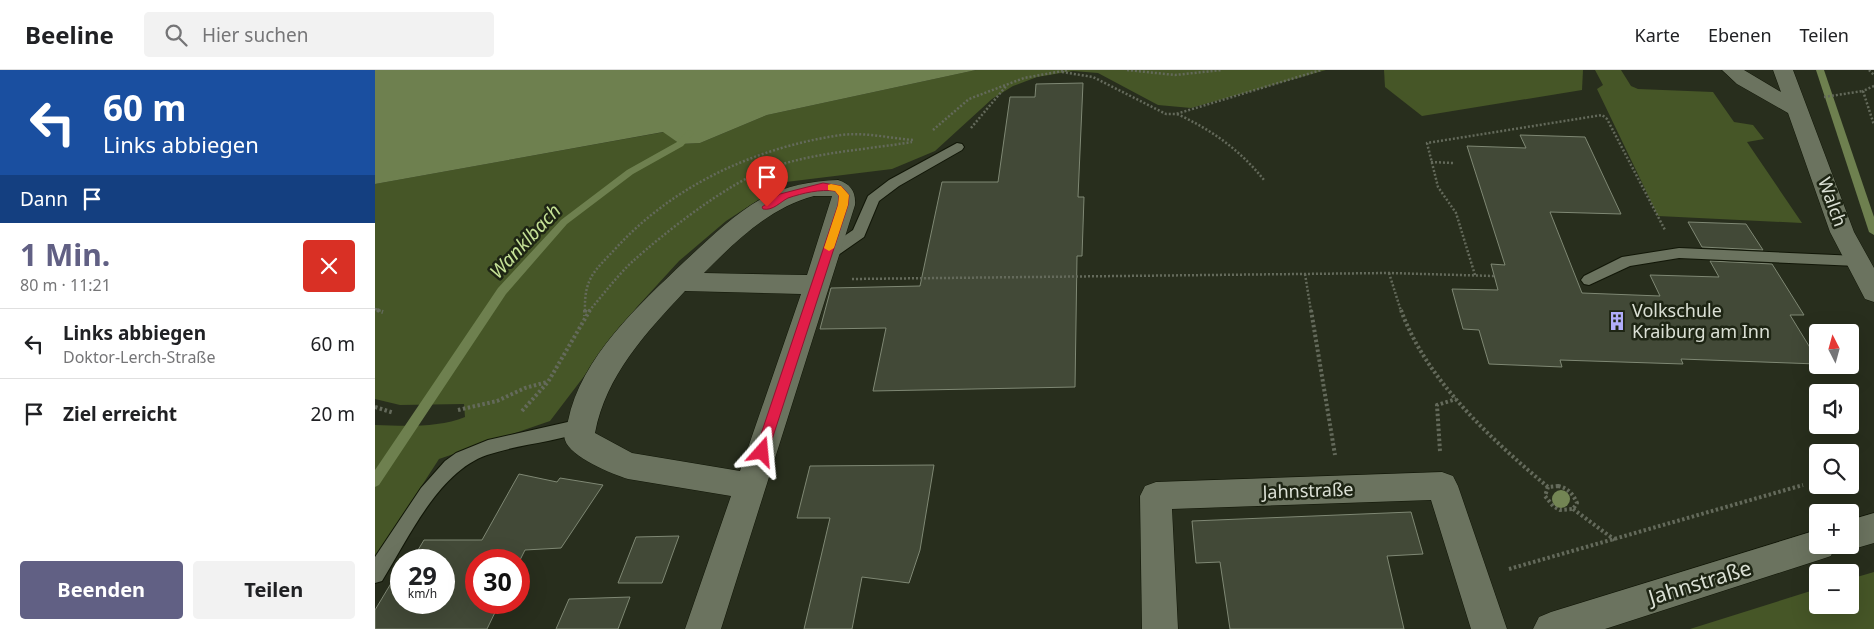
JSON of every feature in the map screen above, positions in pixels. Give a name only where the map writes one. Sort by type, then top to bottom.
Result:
[{"type":"street","points":[[1732,70],[1744,80],[1796,109]]},
{"type":"street","name":"Walch","points":[[1783,70],[1842,232],[1874,292]]},
{"type":"street","points":[[703,629],[751,486],[843,205],[844,195],[838,188],[823,186],[784,196],[721,242],[653,309],[599,374],[587,402],[579,438],[594,449],[629,466],[751,486]]},
{"type":"street","points":[[679,282],[817,282]]},
{"type":"street","points":[[1442,486],[1489,629]]},
{"type":"street","name":"Jahnstraße","points":[[1160,629],[1156,496],[1442,486]]},
{"type":"street","points":[[1859,532],[1874,528]]},
{"type":"street","name":"Jahnstraße","points":[[1551,629],[1809,548]]},
{"type":"lane","points":[[826,256],[859,233],[873,199],[957,147]]},
{"type":"lane","points":[[1589,280],[1627,261],[1679,253],[1857,261]]},
{"type":"lane","points":[[375,574],[439,477],[461,458],[485,449],[581,426]]},
{"type":"path","points":[[957,147],[1008,84],[1024,78],[1068,70]]},
{"type":"path","points":[[1127,70],[1175,76],[1198,75],[1222,70]]},
{"type":"path","points":[[1055,71],[1093,76],[1166,114],[1176,114],[1321,70]]},
{"type":"path","points":[[1869,70],[1874,76]]},
{"type":"path","points":[[1821,98],[1874,86]]},
{"type":"path","points":[[1863,90],[1874,124]]},
{"type":"path","points":[[1176,114],[1229,142],[1248,159],[1264,180]]},
{"type":"path","points":[[1475,275],[1456,214],[1438,187],[1427,143],[1602,114],[1607,119],[1657,219],[1679,253]]},
{"type":"path","points":[[585,316],[586,284],[623,238],[680,193],[717,171],[810,141],[842,135],[864,133],[917,140]]},
{"type":"path","points":[[1431,162],[1453,163]]},
{"type":"path","points":[[1389,272],[1407,325],[1428,361],[1457,399],[1504,451],[1548,488]]},
{"type":"path","points":[[817,282],[1389,272],[1494,276]]},
{"type":"path","points":[[1305,274],[1324,401],[1341,490]]},
{"type":"path","points":[[375,310],[383,312]]},
{"type":"path","points":[[458,410],[497,401],[525,388],[548,382]]},
{"type":"path","points":[[1442,486],[1437,405],[1457,399]]},
{"type":"path","points":[[375,407],[393,413]]},
{"type":"path","points":[[1556,485],[1566,488],[1574,494],[1577,503],[1573,509],[1563,512],[1551,506],[1545,496],[1548,488],[1556,485]]},
{"type":"path","points":[[1472,579],[1803,486]]},
{"type":"path","points":[[1573,509],[1615,540]]},
{"type":"shaded area","points":[[375,70],[976,70],[767,115],[700,143],[680,144],[663,132],[375,184]]},
{"type":"shaded area","points":[[976,70],[1326,70],[1191,108],[1158,105],[1098,73],[1073,71],[1037,77],[1013,86],[992,99],[935,151],[892,169],[786,182],[726,221],[679,261],[636,308],[550,421],[439,459],[375,558],[375,425],[432,425],[455,421],[465,417],[464,404],[400,405],[375,399],[375,184],[664,132],[680,144],[700,143],[767,115]]},
{"type":"shaded area","points":[[1384,70],[1583,70],[1582,90],[1422,116],[1385,87]]},
{"type":"shaded area","points":[[1595,70],[1621,70],[1631,86],[1638,89],[1713,92],[1734,122],[1753,125],[1764,139],[1747,142],[1802,223],[1658,216],[1597,89],[1603,85]]},
{"type":"shaded area","points":[[1874,572],[1874,629],[1690,629],[1809,592],[1809,614],[1859,614],[1859,576]]},
{"type":"building","points":[[1083,83],[1078,197],[1084,197],[1082,256],[1077,256],[1075,387],[873,391],[886,328],[820,329],[831,288],[920,286],[942,182],[998,182],[1010,97],[1035,97],[1036,84]]},
{"type":"building","name":"Volkschule Kraiburg am Inn","points":[[1520,135],[1585,137],[1621,214],[1550,212],[1582,293],[1660,296],[1650,275],[1719,277],[1710,261],[1772,264],[1804,315],[1790,315],[1809,346],[1809,364],[1681,359],[1683,364],[1560,360],[1562,367],[1489,364],[1479,330],[1463,329],[1452,289],[1498,290],[1491,264],[1505,265],[1467,146],[1526,148]]},
{"type":"building","points":[[1688,222],[1746,224],[1763,250],[1702,247]]},
{"type":"building","points":[[934,465],[920,550],[909,583],[862,577],[852,629],[804,629],[830,518],[797,518],[810,466]]},
{"type":"building","points":[[519,474],[557,482],[560,478],[603,485],[561,548],[465,549],[465,614],[494,614],[487,629],[375,629],[375,610],[390,585],[390,614],[455,614],[455,549],[419,549],[424,540],[482,540]]},
{"type":"building","points":[[1411,512],[1423,554],[1387,556],[1404,629],[1230,629],[1220,562],[1196,563],[1192,521]]},
{"type":"building","points":[[679,536],[662,583],[618,583],[636,537]]},
{"type":"building","points":[[630,597],[618,629],[556,629],[569,599]]},
{"type":"waterway","points":[[1820,70],[1874,232]]},
{"type":"waterway","name":"Wanklbach","points":[[375,481],[502,291],[564,222],[630,172],[680,144],[690,133]]},
{"type":"slow traffic","points":[[829,248],[843,205],[844,195],[838,188],[831,187]]},
{"type":"place","name":"Volkschule Kraiburg am Inn","points":[[1617,321]]},
{"type":"route","points":[[762,452],[843,205],[844,195],[838,188],[823,186],[784,196],[767,207]]}]
